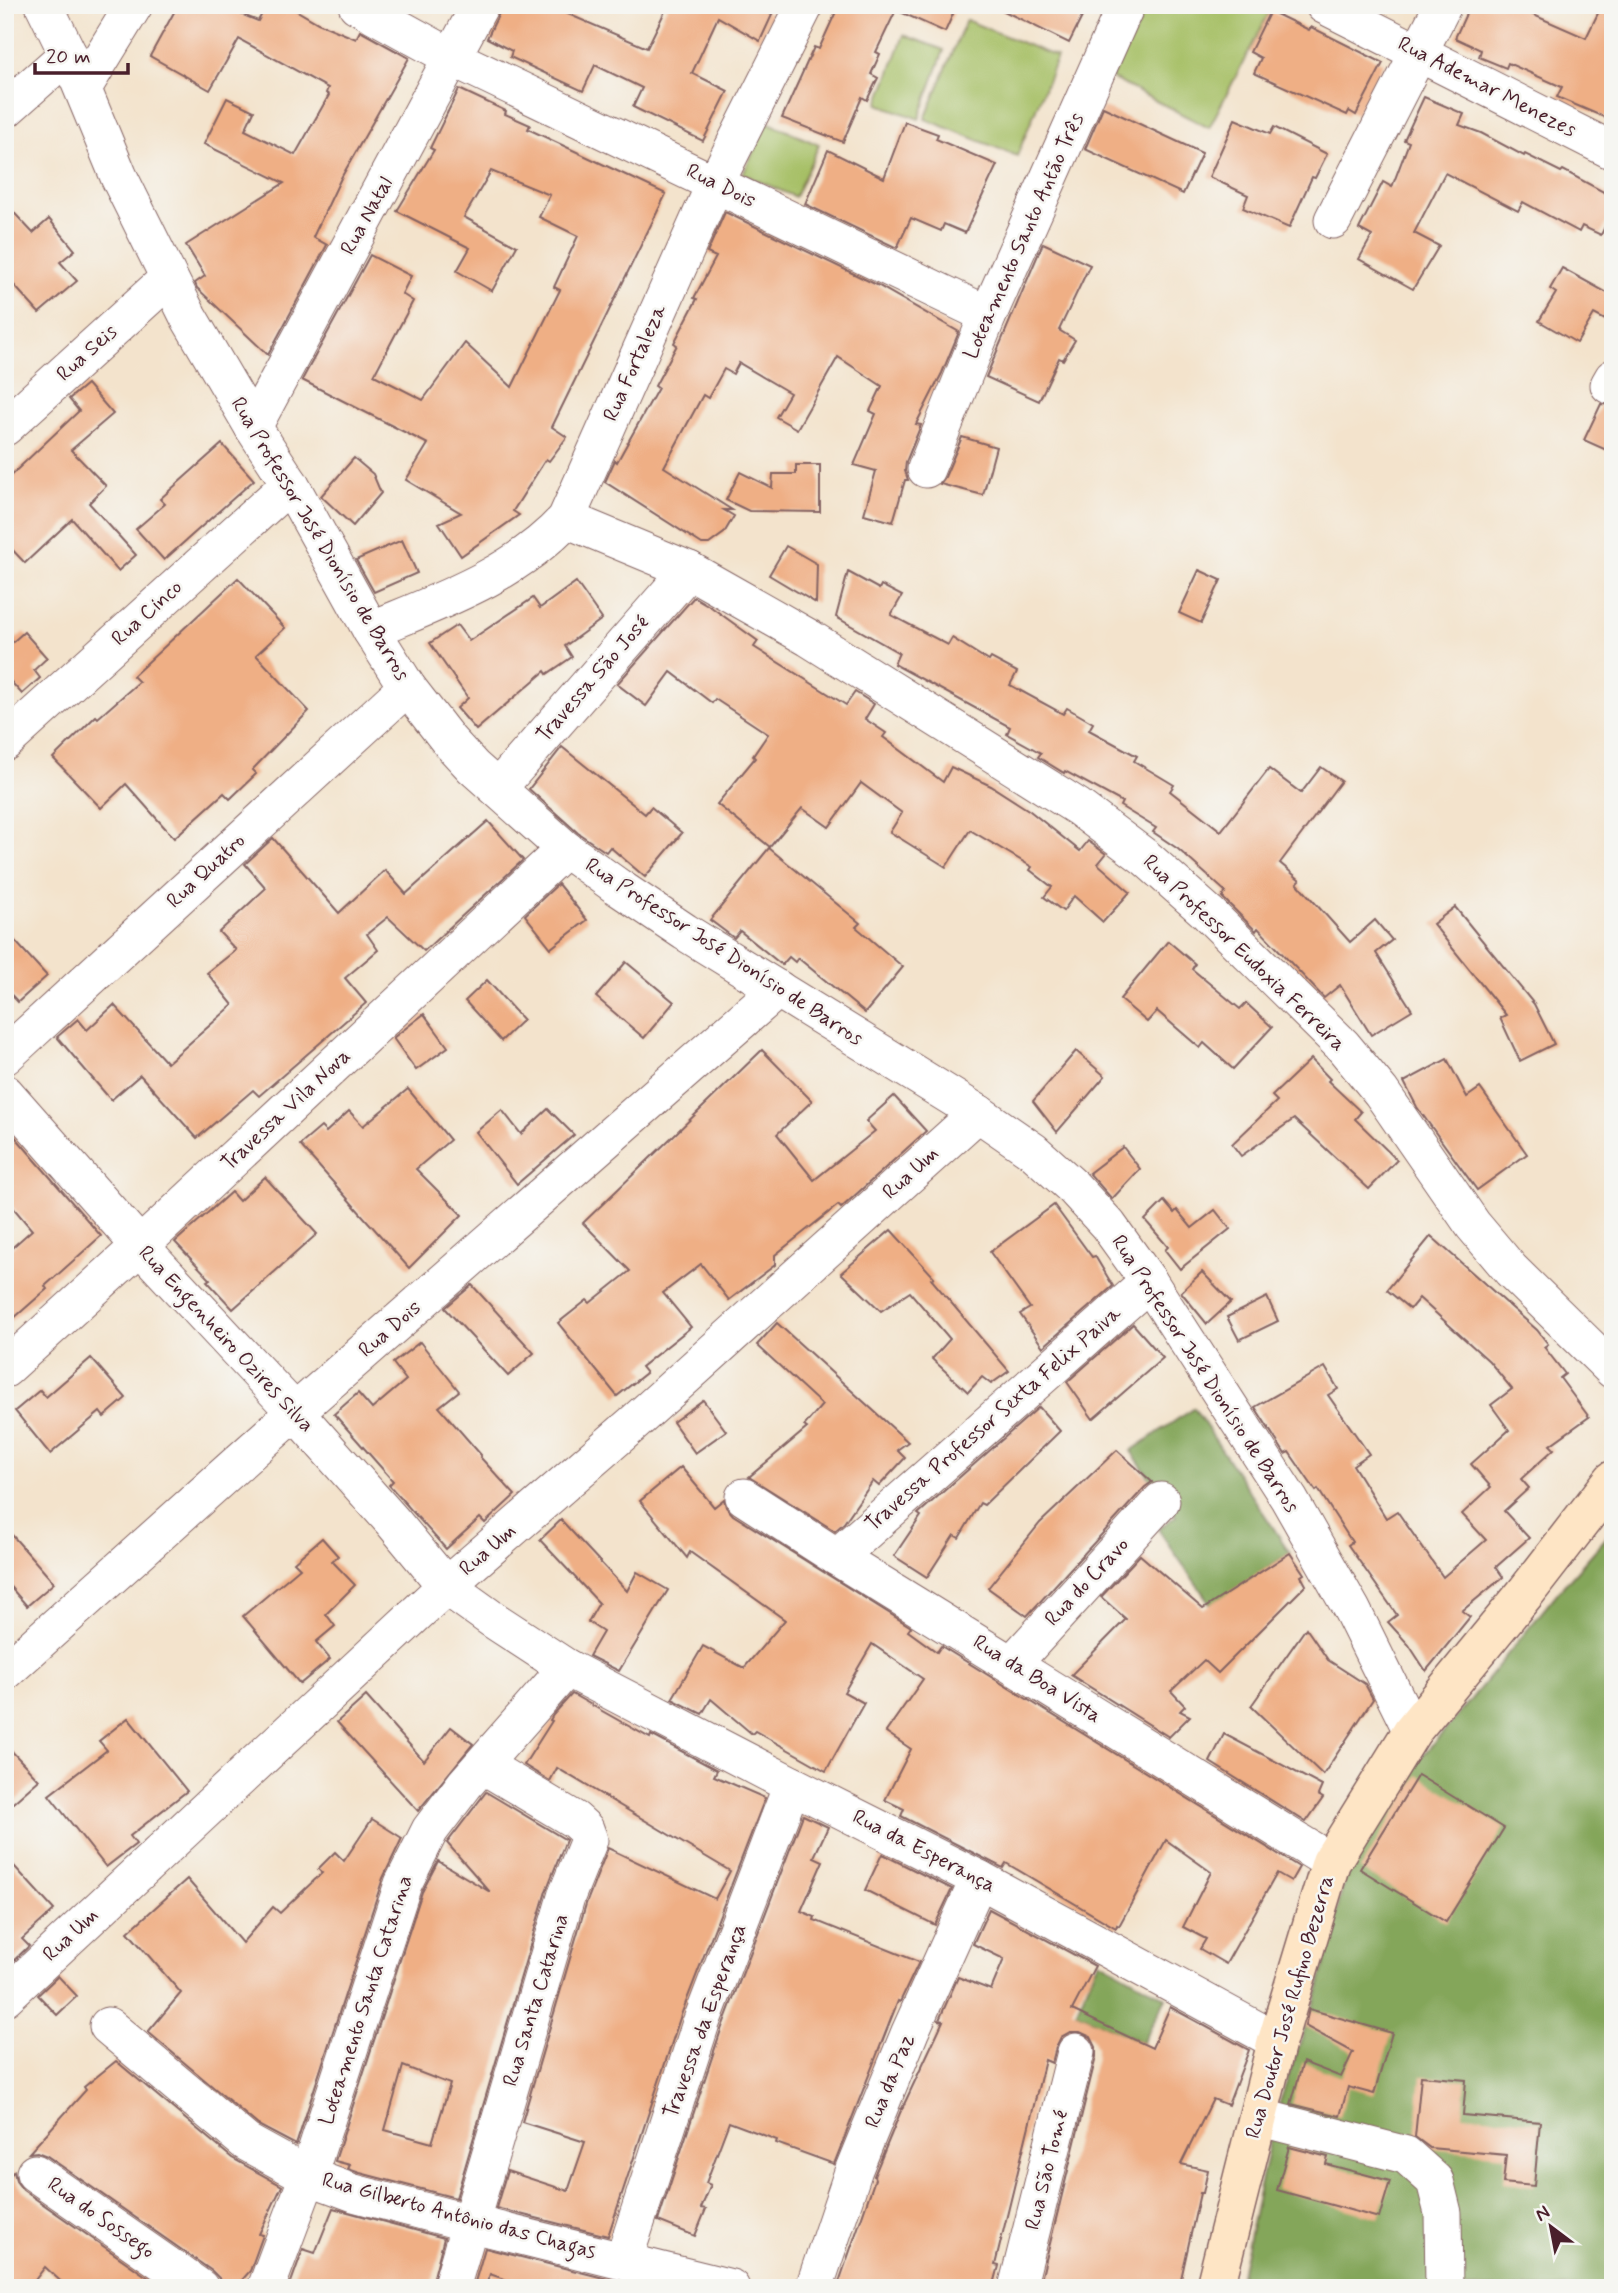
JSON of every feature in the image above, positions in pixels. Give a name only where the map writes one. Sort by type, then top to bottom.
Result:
[{"type":"main road","name":"Rua Doutor José Rufino Bezerra","points":[[1215,2288],[1277,2041],[1331,1862],[1412,1731],[1527,1591],[1613,1480]]},
{"type":"street","name":"Rua Professor José Dionísio de Barros","points":[[44,5],[83,88],[119,177],[168,279],[289,484],[371,630],[407,687],[473,767],[565,849],[685,932],[978,1113],[1033,1151],[1073,1187],[1108,1225],[1149,1282],[1289,1499],[1352,1610],[1412,1731]]},
{"type":"street","points":[[83,88],[134,5]]},
{"type":"street","name":"Rua Dois","points":[[358,5],[453,58],[988,315]]},
{"type":"street","name":"Rua Natal","points":[[253,426],[480,5]]},
{"type":"street","name":"Rua Fortaleza","points":[[371,630],[504,570],[548,539],[566,519],[715,184],[805,5]]},
{"type":"street","name":"Loteamento Santo Antão Três","points":[[926,469],[988,315],[1126,5]]},
{"type":"street","name":"Rua Ademar Menezes","points":[[1324,5],[1613,151]]},
{"type":"street","points":[[1333,220],[1443,5]]},
{"type":"street","points":[[5,110],[68,54]]},
{"type":"street","name":"Rua Seis","points":[[5,427],[168,279]]},
{"type":"street","name":"Rua Cinco","points":[[5,742],[289,484]]},
{"type":"street","name":"Rua Professor Eudoxia Ferreira","points":[[566,519],[689,570],[810,638],[1067,799],[1146,858],[1208,913],[1343,1046],[1381,1092],[1474,1226],[1511,1269],[1613,1370]]},
{"type":"street","name":"Travessa São José","points":[[498,788],[689,570]]},
{"type":"street","name":"Rua Quatro","points":[[5,1056],[407,687]]},
{"type":"street","name":"Travessa Vila Nova","points":[[5,1369],[565,849]]},
{"type":"street","name":"Rua Dois","points":[[5,1672],[295,1412],[778,989]]},
{"type":"street","name":"Rua Engenheiro Ozires Silva","points":[[5,1093],[140,1246],[393,1521],[446,1586],[567,1668]]},
{"type":"street","name":"Rua Um","points":[[5,1997],[446,1586],[634,1423],[978,1113]]},
{"type":"street","name":"Travessa Professor Sexta Felix Paiva","points":[[837,1557],[1149,1282]]},
{"type":"street","name":"Rua da Boa Vista","points":[[744,1497],[1331,1862]]},
{"type":"street","name":"Rua do Cravo","points":[[1013,1663],[1161,1501]]},
{"type":"street","name":"Loteamento Santa Catarina","points":[[266,2288],[308,2176],[403,1884],[430,1830],[465,1784],[567,1668]]},
{"type":"street","name":"Rua da Esperança","points":[[567,1668],[979,1878],[1277,2041]]},
{"type":"street","name":"Rua Santa Catarina","points":[[451,2288],[566,1898],[589,1840],[585,1829],[575,1820],[483,1765]]},
{"type":"street","name":"Travessa da Esperança","points":[[624,2259],[701,2023],[792,1785]]},
{"type":"street","name":"Rua da Paz","points":[[814,2288],[854,2169],[910,2032],[979,1878]]},
{"type":"street","name":"Rua Gilberto Antônio das Chagas","points":[[107,2026],[246,2142],[308,2176],[354,2193],[732,2288]]},
{"type":"street","name":"Rua São Tomé","points":[[1017,2288],[1076,2052]]},
{"type":"street","points":[[1258,2117],[1406,2155],[1435,2181],[1443,2213],[1444,2288]]},
{"type":"street","name":"Rua do Sossego","points":[[35,2173],[200,2288]]},
{"type":"green space","points":[[1149,5],[1264,5],[1271,9],[1209,128],[1111,78]]},
{"type":"green space","points":[[966,20],[1057,57],[1017,156],[925,119]]},
{"type":"green space","points":[[904,35],[944,50],[919,119],[878,104]]},
{"type":"green space","points":[[767,122],[819,145],[795,197],[743,174]]},
{"type":"green space","points":[[1194,1408],[1290,1553],[1211,1605],[1158,1529],[1176,1516],[1131,1451]]},
{"type":"green space","points":[[1613,1530],[1613,2288],[1238,2288],[1276,2113],[1319,1989],[1346,1873],[1413,1766]]},
{"type":"green space","points":[[1099,1960],[1166,1998],[1142,2043],[1076,2012]]},
{"type":"building","points":[[178,5],[218,5],[258,21],[267,5],[287,5],[318,23],[356,39],[360,31],[409,58],[341,178],[313,237],[327,245],[268,355],[197,288],[195,283],[205,276],[186,245],[284,183],[204,144],[227,98],[254,111],[245,130],[295,155],[329,95],[326,93],[328,88],[239,39],[210,90],[150,56]]},
{"type":"building","points":[[503,5],[547,5],[647,48],[668,5],[756,5],[772,15],[760,41],[718,17],[692,73],[728,91],[703,141],[633,107],[642,88],[595,65],[583,91],[510,57],[512,51],[487,38]]},
{"type":"building","points":[[839,5],[957,5],[945,32],[896,10],[876,52],[880,54],[871,74],[878,78],[867,100],[862,97],[843,142],[782,118],[814,47],[819,49]]},
{"type":"building","points":[[992,5],[1088,5],[1069,43]]},
{"type":"building","points":[[1470,5],[1533,5],[1529,13],[1586,38],[1602,5],[1613,5],[1613,121],[1557,97],[1562,87],[1508,63],[1506,68],[1479,57],[1481,50],[1455,38]]},
{"type":"building","points":[[1270,11],[1309,30],[1311,27],[1383,63],[1356,115],[1349,111],[1347,115],[1254,73],[1261,58],[1250,52]]},
{"type":"building","points":[[459,89],[506,111],[505,114],[530,125],[528,129],[666,194],[552,427],[567,437],[549,461],[546,459],[513,511],[519,515],[461,556],[439,523],[461,513],[406,480],[428,444],[302,380],[370,255],[411,276],[402,294],[413,301],[374,375],[423,400],[465,343],[512,387],[560,290],[554,287],[578,236],[539,217],[550,195],[491,171],[464,217],[517,246],[492,291],[457,271],[470,248],[397,211],[434,150],[430,148]]},
{"type":"building","points":[[1424,97],[1464,114],[1459,125],[1481,133],[1524,156],[1525,154],[1561,172],[1563,170],[1613,197],[1613,210],[1601,235],[1582,226],[1579,232],[1523,202],[1518,211],[1445,173],[1414,233],[1439,246],[1413,289],[1359,259],[1372,236],[1359,229],[1383,182],[1392,187],[1409,142],[1404,140]]},
{"type":"building","points":[[1103,107],[1202,153],[1183,194],[1085,149]]},
{"type":"building","points":[[1235,119],[1270,134],[1274,127],[1327,154],[1315,178],[1312,177],[1289,228],[1243,208],[1248,195],[1209,177]]},
{"type":"building","points":[[905,122],[938,134],[936,139],[997,165],[965,233],[944,224],[941,231],[911,218],[897,248],[805,204],[828,150],[884,178]]},
{"type":"building","points":[[5,203],[33,233],[49,219],[75,250],[60,262],[77,281],[39,313],[5,275]]},
{"type":"building","points":[[725,212],[879,286],[959,332],[916,424],[921,425],[906,462],[908,480],[905,480],[893,522],[864,514],[876,471],[854,465],[876,414],[870,411],[882,386],[838,357],[797,429],[776,417],[790,393],[739,363],[733,374],[724,369],[708,398],[703,395],[664,467],[732,510],[724,510],[734,516],[724,533],[709,544],[702,544],[605,482],[658,388],[655,386],[677,345],[674,343],[716,257],[707,253]]},
{"type":"building","points":[[1043,243],[1090,265],[1059,330],[1075,340],[1063,360],[1059,358],[1039,401],[986,377]]},
{"type":"building","points":[[1562,268],[1613,296],[1613,324],[1594,314],[1577,343],[1539,321],[1556,293],[1550,289]]},
{"type":"building","points":[[87,384],[113,414],[71,450],[106,486],[89,503],[136,555],[118,571],[72,519],[25,563],[5,542],[5,481],[79,411],[69,399]]},
{"type":"building","points":[[1601,404],[1613,405],[1613,453],[1584,440]]},
{"type":"building","points":[[962,437],[996,447],[983,495],[940,484]]},
{"type":"building","points":[[222,444],[254,480],[164,560],[136,529],[165,504],[160,499]]},
{"type":"building","points":[[354,458],[373,474],[381,493],[353,526],[321,496]]},
{"type":"building","points":[[796,465],[820,465],[820,512],[749,511],[726,500],[740,472],[772,488],[773,474],[796,474]]},
{"type":"building","points":[[402,540],[417,573],[374,592],[356,560]]},
{"type":"building","points":[[786,546],[817,564],[816,603],[769,575]]},
{"type":"building","points":[[1199,570],[1221,580],[1201,623],[1179,613]]},
{"type":"building","points":[[848,572],[879,589],[881,585],[902,596],[891,615],[948,645],[952,638],[989,661],[991,658],[1017,672],[1010,685],[1063,714],[1067,708],[1093,723],[1089,730],[1137,756],[1134,761],[1174,785],[1170,791],[1221,831],[1269,769],[1301,793],[1321,767],[1341,781],[1280,863],[1300,880],[1297,883],[1350,942],[1375,920],[1392,940],[1376,953],[1412,1010],[1371,1035],[1340,985],[1324,998],[1258,928],[1256,931],[1222,897],[1226,892],[1178,849],[1153,832],[1156,828],[1120,806],[1122,802],[1038,757],[1041,753],[1007,734],[1010,727],[894,664],[899,653],[836,617]]},
{"type":"building","points":[[238,578],[285,628],[256,655],[309,711],[252,770],[256,774],[230,799],[224,793],[174,838],[126,784],[101,808],[53,758],[96,716],[98,718],[139,682],[133,676]]},
{"type":"building","points":[[576,582],[602,619],[565,646],[572,657],[547,674],[545,671],[476,730],[457,708],[468,698],[430,643],[457,625],[469,641],[533,598],[540,608]]},
{"type":"building","points":[[694,597],[758,641],[754,647],[846,705],[855,692],[874,704],[865,719],[886,733],[883,737],[943,782],[951,767],[991,786],[1030,811],[1080,851],[1088,841],[1106,854],[1098,864],[1130,892],[1103,922],[1074,896],[1063,911],[1044,897],[1052,887],[1030,870],[1032,867],[970,830],[946,867],[890,832],[902,813],[861,783],[829,827],[802,808],[770,847],[717,804],[755,758],[753,756],[768,734],[715,699],[712,703],[671,672],[646,706],[617,684]]},
{"type":"building","points":[[24,632],[47,658],[34,670],[40,678],[22,694],[5,675],[5,649]]},
{"type":"building","points":[[562,747],[645,814],[651,807],[682,833],[645,877],[610,847],[606,852],[578,833],[529,789]]},
{"type":"building","points":[[488,821],[523,860],[424,951],[388,917],[367,934],[378,950],[345,978],[366,1003],[259,1096],[253,1090],[197,1138],[140,1075],[111,1100],[57,1037],[78,1019],[87,1030],[114,1005],[167,1063],[233,1005],[207,973],[236,950],[219,932],[266,888],[245,864],[273,838],[339,913],[385,870],[406,894]]},
{"type":"building","points":[[769,848],[860,923],[856,927],[903,967],[865,1013],[798,958],[795,962],[789,957],[782,965],[740,931],[734,938],[710,920]]},
{"type":"building","points":[[558,884],[587,920],[551,948],[525,915]]},
{"type":"building","points":[[1455,907],[1534,1004],[1554,1044],[1520,1061],[1500,1018],[1506,1015],[1433,924]]},
{"type":"building","points":[[5,930],[47,976],[18,1002],[5,988]]},
{"type":"building","points":[[1168,941],[1195,964],[1192,969],[1240,1009],[1246,1003],[1272,1027],[1233,1069],[1204,1043],[1200,1048],[1157,1011],[1147,1022],[1120,999]]},
{"type":"building","points":[[626,962],[674,1002],[644,1038],[596,997]]},
{"type":"building","points":[[487,980],[523,1020],[501,1041],[465,1001]]},
{"type":"building","points":[[424,1014],[448,1047],[416,1070],[393,1038]]},
{"type":"building","points":[[762,1050],[812,1101],[777,1134],[814,1180],[875,1131],[866,1121],[894,1096],[926,1131],[841,1208],[838,1205],[775,1255],[775,1265],[729,1300],[701,1264],[663,1293],[691,1327],[641,1367],[646,1373],[617,1396],[558,1323],[587,1300],[590,1303],[630,1271],[583,1223]]},
{"type":"building","points":[[1076,1051],[1105,1076],[1057,1132],[1033,1101]]},
{"type":"building","points":[[1311,1059],[1330,1079],[1328,1081],[1361,1112],[1355,1119],[1397,1160],[1369,1189],[1294,1119],[1241,1156],[1232,1144],[1277,1101],[1272,1096]]},
{"type":"building","points":[[1447,1059],[1467,1097],[1480,1088],[1527,1154],[1477,1190],[1417,1107],[1404,1082]]},
{"type":"building","points":[[408,1089],[450,1140],[416,1169],[462,1215],[409,1268],[300,1145],[321,1127],[326,1132],[349,1111],[363,1126]]},
{"type":"building","points":[[548,1109],[574,1135],[517,1184],[476,1132],[502,1110],[521,1134]]},
{"type":"building","points":[[5,1125],[101,1236],[5,1326],[5,1254],[32,1230],[5,1198]]},
{"type":"building","points":[[1123,1147],[1140,1169],[1112,1199],[1089,1173]]},
{"type":"building","points":[[265,1177],[317,1234],[233,1309],[207,1281],[210,1279],[175,1242],[231,1192],[239,1201]]},
{"type":"building","points":[[1164,1201],[1174,1213],[1177,1210],[1192,1228],[1215,1210],[1230,1229],[1180,1269],[1165,1250],[1168,1247],[1145,1220]]},
{"type":"building","points":[[1054,1205],[1092,1257],[1095,1256],[1113,1286],[1043,1347],[1020,1314],[1030,1308],[990,1252]]},
{"type":"building","points":[[891,1230],[934,1277],[931,1279],[1009,1371],[991,1384],[982,1377],[968,1392],[932,1359],[950,1339],[910,1292],[881,1311],[841,1273]]},
{"type":"building","points":[[1431,1236],[1537,1330],[1548,1344],[1544,1347],[1565,1374],[1560,1378],[1589,1417],[1550,1445],[1554,1449],[1521,1479],[1529,1488],[1504,1511],[1529,1538],[1496,1567],[1503,1577],[1462,1611],[1470,1617],[1426,1671],[1409,1645],[1388,1622],[1397,1615],[1348,1545],[1352,1542],[1318,1489],[1316,1491],[1289,1452],[1285,1454],[1255,1407],[1325,1367],[1338,1389],[1328,1395],[1369,1454],[1353,1465],[1386,1518],[1397,1511],[1443,1577],[1486,1540],[1462,1514],[1491,1487],[1471,1464],[1509,1430],[1491,1405],[1512,1389],[1489,1361],[1419,1298],[1410,1309],[1387,1290]]},
{"type":"building","points":[[1202,1272],[1231,1302],[1207,1324],[1181,1292]]},
{"type":"building","points":[[472,1285],[534,1353],[508,1376],[445,1308]]},
{"type":"building","points":[[1267,1297],[1278,1321],[1239,1340],[1227,1317]]},
{"type":"building","points":[[777,1323],[908,1442],[897,1450],[905,1458],[879,1486],[873,1481],[844,1523],[835,1531],[749,1477],[807,1428],[804,1426],[822,1405],[757,1345]]},
{"type":"building","points":[[1133,1324],[1163,1358],[1093,1419],[1067,1382]]},
{"type":"building","points":[[420,1342],[459,1391],[439,1407],[515,1495],[485,1523],[480,1518],[446,1549],[389,1485],[393,1481],[334,1414],[358,1393],[372,1409],[406,1380],[393,1363]]},
{"type":"building","points":[[91,1358],[126,1398],[104,1417],[100,1412],[50,1454],[15,1411],[40,1390],[46,1397]]},
{"type":"building","points":[[703,1400],[726,1431],[695,1453],[673,1422]]},
{"type":"building","points":[[1039,1407],[1060,1431],[984,1505],[980,1503],[959,1538],[954,1535],[927,1577],[894,1556],[921,1516],[918,1514]]},
{"type":"building","points":[[1117,1450],[1152,1482],[1027,1616],[988,1588],[1040,1523]]},
{"type":"building","points":[[681,1467],[714,1507],[724,1499],[726,1507],[733,1515],[911,1627],[908,1631],[937,1652],[941,1646],[1299,1867],[1291,1881],[1277,1873],[1226,1964],[1200,1949],[1206,1939],[1183,1927],[1211,1872],[1166,1840],[1116,1928],[1006,1863],[1003,1868],[901,1816],[904,1809],[885,1800],[911,1749],[886,1732],[923,1679],[872,1644],[844,1692],[864,1703],[826,1771],[755,1731],[752,1734],[711,1699],[702,1714],[672,1699],[703,1646],[744,1668],[785,1620],[690,1552],[687,1558],[640,1501]]},
{"type":"building","points":[[561,1520],[627,1591],[637,1572],[668,1590],[619,1671],[589,1656],[603,1632],[588,1622],[599,1603],[540,1540]]},
{"type":"building","points":[[5,1527],[54,1583],[27,1606],[5,1581]]},
{"type":"building","points":[[322,1538],[338,1556],[332,1561],[355,1585],[326,1614],[335,1626],[316,1642],[330,1659],[300,1684],[243,1616],[300,1568],[294,1562]]},
{"type":"building","points":[[1290,1553],[1304,1574],[1301,1576],[1306,1585],[1218,1673],[1204,1660],[1171,1691],[1185,1706],[1180,1711],[1190,1716],[1169,1737],[1071,1675],[1126,1619],[1101,1597],[1140,1555],[1203,1609]]},
{"type":"building","points":[[1306,1628],[1328,1660],[1365,1684],[1373,1699],[1323,1775],[1251,1706]]},
{"type":"building","points":[[572,1694],[650,1738],[651,1735],[717,1770],[714,1776],[765,1798],[681,2015],[608,2236],[496,2208],[507,2171],[568,2191],[585,2142],[522,2122],[586,1904],[608,1848],[715,1899],[730,1871],[557,1768],[550,1781],[524,1765],[552,1721],[550,1720],[553,1715]]},
{"type":"building","points":[[366,1696],[424,1761],[451,1727],[473,1744],[418,1811],[337,1722]]},
{"type":"building","points":[[128,1718],[187,1791],[130,1836],[136,1844],[106,1867],[49,1795],[107,1750],[99,1741]]},
{"type":"building","points":[[1224,1734],[1322,1786],[1318,1795],[1323,1798],[1306,1822],[1210,1762]]},
{"type":"building","points":[[5,1744],[39,1780],[5,1810]]},
{"type":"building","points":[[1418,1775],[1504,1828],[1446,1922],[1360,1869]]},
{"type":"building","points":[[486,1792],[566,1840],[546,1891],[456,2198],[360,2173],[348,2169],[350,2165],[335,2161],[422,1892],[438,1861],[490,1892],[447,1843]],"holes":[[[403,2066],[450,2084],[432,2143],[385,2130]]]},
{"type":"building","points":[[803,1815],[828,1827],[814,1857],[823,1861],[801,1911],[815,1917],[814,1920],[919,1962],[900,2002],[898,2001],[834,2164],[729,2122],[706,2183],[711,2185],[701,2208],[706,2209],[695,2236],[658,2221],[721,2030]]},
{"type":"building","points":[[372,1819],[402,1838],[383,1878],[296,2145],[258,2125],[148,2032],[181,1993],[128,1932],[187,1879],[242,1943],[273,1907],[280,1913],[322,1873],[318,1869],[335,1852],[344,1861]]},
{"type":"building","points":[[882,1854],[952,1889],[935,1925],[865,1890]]},
{"type":"building","points":[[5,1856],[54,1910],[22,1939],[29,1946],[9,1965],[5,1961]]},
{"type":"building","points":[[989,1909],[1095,1966],[1072,2010],[1152,2048],[1170,2007],[1249,2050],[1228,2105],[1213,2099],[1181,2164],[1208,2170],[1203,2193],[1200,2193],[1179,2288],[1039,2288],[1096,2057],[1096,2047],[1091,2037],[1080,2032],[1070,2032],[1061,2037],[1052,2063],[1045,2060],[995,2265],[999,2266],[993,2288],[837,2288],[874,2176],[943,2021],[939,2020],[958,1977],[991,1990],[1004,1959],[973,1944]]},
{"type":"building","points":[[58,1976],[77,1996],[57,2015],[38,1995]]},
{"type":"building","points":[[1309,2009],[1392,2033],[1374,2094],[1348,2087],[1340,2116],[1291,2104],[1303,2062],[1341,2077],[1353,2052],[1305,2026]]},
{"type":"building","points":[[116,2061],[232,2158],[282,2186],[259,2234],[263,2235],[250,2271],[235,2288],[221,2288],[219,2278],[212,2271],[47,2156],[37,2152],[29,2153],[86,2090],[84,2087]]},
{"type":"building","points":[[1421,2076],[1466,2080],[1463,2115],[1540,2122],[1534,2186],[1503,2183],[1506,2155],[1430,2148],[1415,2137]]},
{"type":"building","points":[[1289,2147],[1328,2157],[1326,2164],[1390,2181],[1379,2218],[1277,2190]]},
{"type":"building","points":[[14,2171],[16,2181],[23,2190],[163,2288],[68,2288],[45,2267],[29,2288],[5,2288],[5,2181]]},
{"type":"building","points":[[333,2208],[444,2238],[431,2288],[289,2288],[303,2249],[315,2253]]},
{"type":"building","points":[[485,2248],[643,2288],[529,2288],[490,2274],[486,2285],[475,2282]]}]
